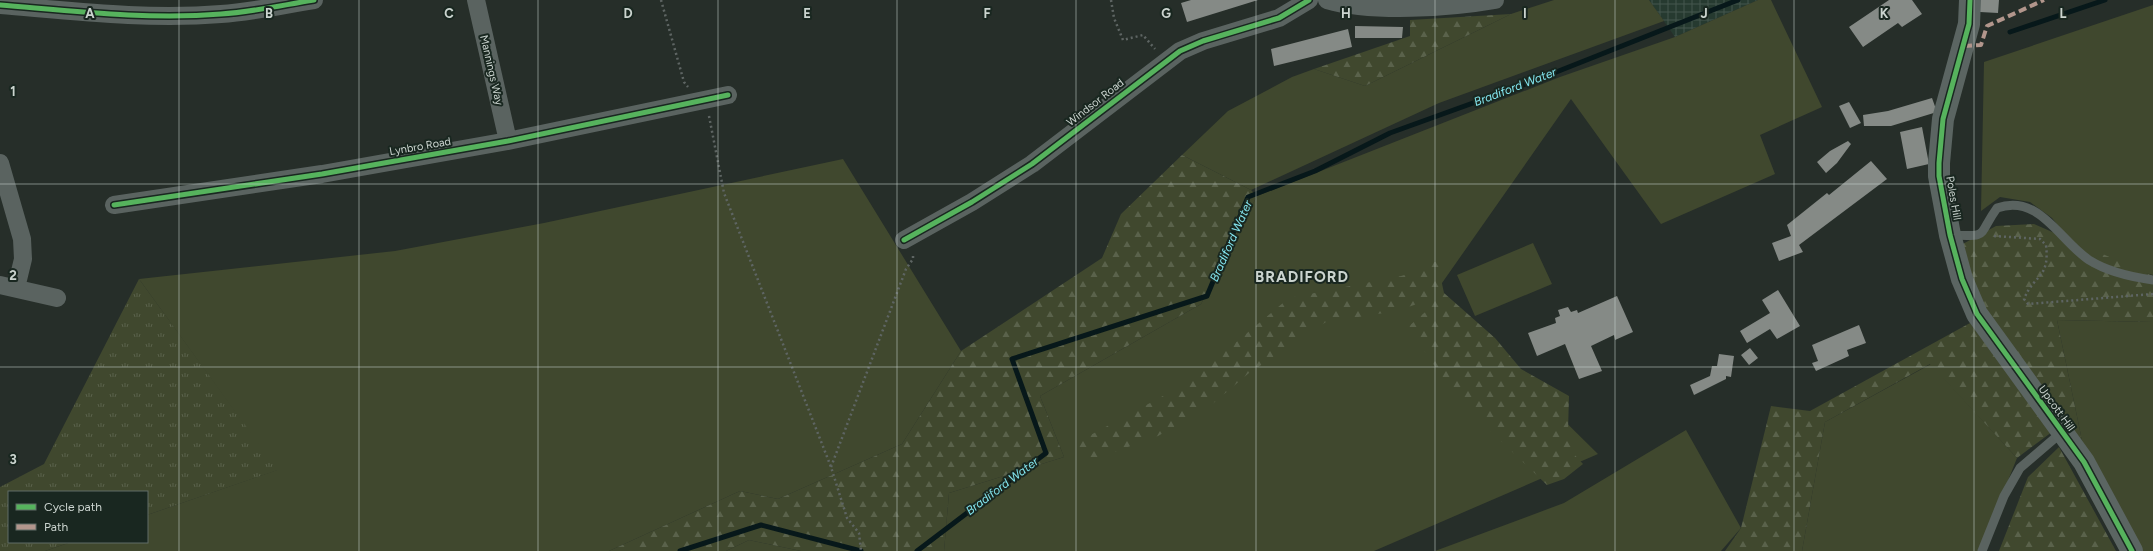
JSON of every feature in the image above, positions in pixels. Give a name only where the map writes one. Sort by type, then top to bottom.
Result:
[{"type":"street","points":[[2,7],[102,14],[200,15],[222,14],[314,0]]},
{"type":"street","name":"Mannings Way","points":[[476,0],[508,141]]},
{"type":"street","name":"Windsor Road","points":[[904,240],[972,202],[1032,164],[1165,62],[1188,47],[1279,18],[1309,0]]},
{"type":"street","points":[[1328,0],[1347,4],[1408,8],[1495,0]]},
{"type":"street","name":"Poles Hill","points":[[1962,279],[1950,235],[1939,176],[1939,151],[1943,119],[1969,24],[1970,0]]},
{"type":"street","name":"Lynbro Road","points":[[114,206],[322,174],[508,141],[728,95]]},
{"type":"street","points":[[0,163],[22,238],[23,259],[8,287],[57,298]]},
{"type":"street","name":"Upcott Hill","points":[[1962,279],[1977,314],[2084,462],[2132,551]]},
{"type":"lane","points":[[1950,235],[1978,237],[1983,233],[1997,208],[2015,204],[2038,213],[2049,221],[2076,251],[2091,261],[2114,272],[2153,280]]},
{"type":"lane","points":[[1982,551],[2004,496],[2020,468],[2062,432]]},
{"type":"path","points":[[661,0],[684,82],[711,118],[724,193],[831,467],[847,518],[859,533],[861,551]]},
{"type":"path","points":[[1110,0],[1114,18],[1123,40],[1143,35],[1165,62]]},
{"type":"path","points":[[1978,237],[2006,236],[2040,239],[2046,245],[2048,263],[2045,270],[2026,294],[2024,299],[2028,304],[2153,294]]},
{"type":"path","points":[[831,467],[906,269],[913,260],[913,253],[904,240]]},
{"type":"shaded area","points":[[1649,0],[1758,0],[1675,37]]},
{"type":"green space","points":[[1554,0],[1649,0],[1664,21],[1439,103],[1251,190],[1182,155],[1228,111],[1292,77],[1314,69],[1365,86],[1511,14]]},
{"type":"green space","points":[[1758,0],[1771,0],[1822,107],[1760,135],[1775,174],[1661,224],[1571,99],[1435,293],[1598,454],[1374,551],[944,551],[949,493],[1064,457],[1040,396],[1201,304],[1257,196],[1560,77],[1675,37]]},
{"type":"green space","points":[[2153,5],[2153,275],[2095,261],[2070,241],[2052,218],[2030,202],[2000,197],[1981,211],[1984,62]]},
{"type":"green space","points":[[1511,14],[1365,86],[1314,69],[1410,36],[1410,20]]},
{"type":"green space","points":[[1182,155],[1251,190],[1257,196],[1201,304],[1040,396],[1064,457],[949,493],[944,551],[801,551],[749,540],[726,551],[609,551],[740,491],[778,499],[902,444],[961,351],[1102,258],[1121,214]]},
{"type":"green space","points":[[843,159],[961,351],[902,444],[778,499],[740,491],[609,551],[45,551],[68,543],[148,543],[148,515],[277,470],[139,279],[395,251],[544,223]]},
{"type":"green space","points":[[2034,224],[2153,276],[2153,322],[2057,320],[2085,455],[1988,314],[1959,246],[1996,226]]},
{"type":"green space","points":[[1533,243],[1552,284],[1475,316],[1457,275]]},
{"type":"green space","points":[[1443,261],[1441,279],[1444,293],[1495,338],[1521,369],[1569,396],[1568,431],[1572,452],[1583,464],[1564,479],[1547,485],[1458,400],[1408,327],[1431,307],[1431,299],[1397,311],[1326,322],[1249,373],[1210,406],[1158,436],[1087,462],[1072,445],[1163,396],[1229,348],[1289,298],[1401,276],[1418,271],[1426,263]]},
{"type":"green space","points":[[139,279],[278,470],[148,515],[148,491],[8,491],[8,543],[68,543],[45,551],[0,551],[0,487],[44,464]]},
{"type":"green space","points":[[2057,320],[2153,322],[2153,551],[2142,551],[2085,455]]},
{"type":"green space","points":[[1970,323],[2052,432],[2017,458],[1930,364],[1825,422],[1802,551],[1725,551],[1741,528],[1771,406],[1810,411]]},
{"type":"green space","points":[[1931,364],[2017,458],[1980,551],[1802,551],[1825,422]]},
{"type":"green space","points":[[1686,430],[1741,528],[1721,551],[1435,551],[1564,503]]},
{"type":"green space","points":[[2059,447],[2116,551],[1999,551],[2028,477]]},
{"type":"green space","points":[[749,540],[801,551],[726,551]]},
{"type":"building","points":[[1191,0],[1258,0],[1187,22],[1181,3]]},
{"type":"building","points":[[1889,0],[1912,0],[1922,14],[1902,27],[1898,23],[1863,47],[1849,27]]},
{"type":"building","points":[[1980,0],[1999,0],[1998,13],[1980,12]]},
{"type":"building","points":[[1355,26],[1403,27],[1402,38],[1355,38]]},
{"type":"building","points":[[1348,29],[1352,47],[1274,66],[1271,49]]},
{"type":"building","points":[[1932,98],[1937,112],[1891,126],[1864,126],[1863,115],[1888,111]]},
{"type":"building","points":[[1849,102],[1861,123],[1850,128],[1839,106]]},
{"type":"building","points":[[1922,127],[1929,164],[1907,169],[1900,132]]},
{"type":"building","points":[[1848,141],[1851,144],[1837,163],[1826,173],[1817,162],[1830,151]]},
{"type":"building","points":[[1871,161],[1887,179],[1799,245],[1803,252],[1779,261],[1772,243],[1791,236],[1787,225],[1827,193],[1829,195]]},
{"type":"building","points":[[1778,290],[1800,326],[1777,339],[1770,329],[1747,343],[1740,331],[1770,313],[1762,300]]},
{"type":"building","points":[[1617,296],[1633,332],[1615,340],[1614,335],[1591,346],[1602,371],[1579,379],[1565,344],[1537,356],[1528,333],[1556,323],[1555,318],[1560,316],[1558,310],[1568,307],[1571,312],[1577,310],[1578,313]]},
{"type":"building","points":[[1859,325],[1866,343],[1847,350],[1849,356],[1816,371],[1812,363],[1818,361],[1812,345]]},
{"type":"building","points":[[1750,348],[1758,358],[1749,365],[1741,355]]},
{"type":"building","points":[[1719,354],[1734,356],[1731,377],[1726,376],[1726,379],[1694,395],[1690,385],[1710,376],[1712,366],[1717,366]]},
{"type":"waterway","name":"Bradiford Water","points":[[917,551],[1046,453],[1012,359],[1207,296],[1248,197],[1315,171],[1390,133],[1531,82],[1738,0]]},
{"type":"waterway","points":[[2010,32],[2105,0]]},
{"type":"waterway","name":"Bradiford Water","points":[[680,551],[761,525],[861,551]]},
{"type":"marked path","points":[[1964,46],[1981,45],[1987,26],[2044,0]]},
{"type":"cycle path","points":[[0,5],[110,14],[194,16],[244,12],[314,0]]},
{"type":"cycle path","points":[[904,240],[972,202],[1032,164],[1180,51],[1203,41],[1279,18],[1309,0]]},
{"type":"cycle path","points":[[1970,0],[1969,24],[1943,119],[1939,163],[1939,176],[1950,235],[1962,279],[1977,314],[2084,462],[2132,551]]},
{"type":"cycle path","points":[[114,205],[322,174],[508,141],[728,95]]},
{"type":"district","name":"BRADIFORD","points":[[1302,277]]}]
